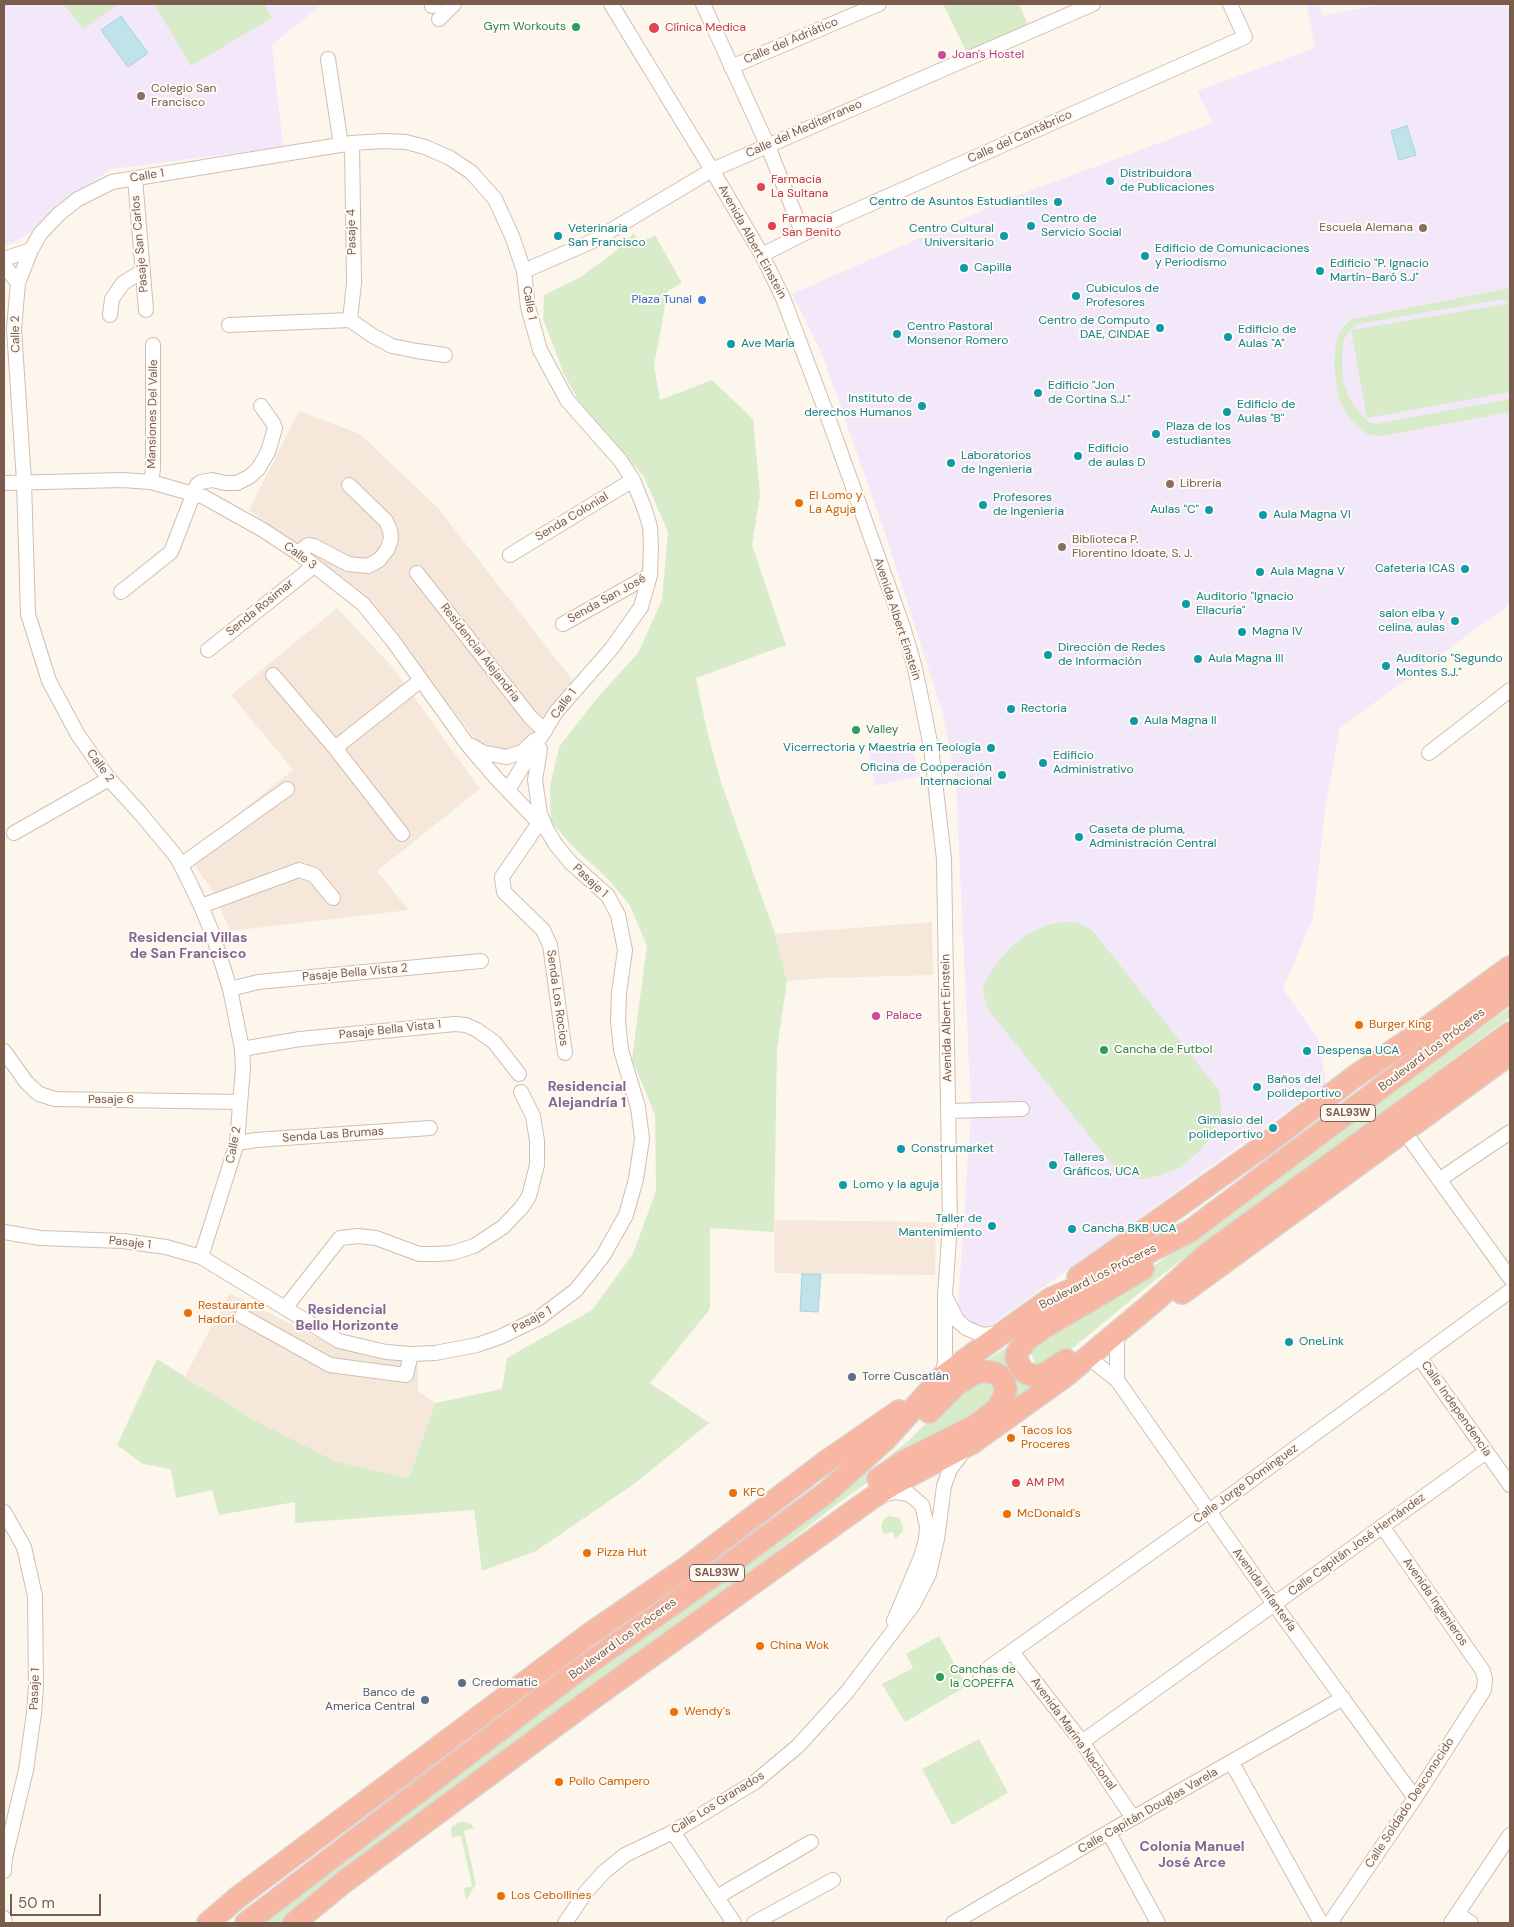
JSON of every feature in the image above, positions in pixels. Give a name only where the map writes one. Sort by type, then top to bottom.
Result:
[{"type":"highway","points":[[1050,1299],[1096,1263],[1262,1147],[1347,1082],[1425,1029],[1510,967]]},
{"type":"highway","name":"Boulevard Los Próceres","points":[[246,1923],[419,1790],[632,1632],[727,1566],[827,1492],[885,1440],[942,1377],[1003,1332],[1050,1299],[1094,1280],[1190,1232],[1509,992]]},
{"type":"highway","name":"SAL93W","points":[[294,1923],[344,1882],[590,1700],[869,1500],[894,1484],[972,1443],[1091,1356],[1206,1255],[1510,1033]]},
{"type":"highway","points":[[1091,1356],[1146,1319],[1510,1054]]},
{"type":"highway","points":[[1190,1232],[1141,1271],[1043,1328],[1025,1341],[1016,1358],[1022,1370],[1028,1374],[1038,1376],[1058,1366],[1146,1293],[1206,1255]]},
{"type":"highway","points":[[775,1567],[884,1474],[975,1426],[997,1409],[1006,1390],[1004,1380],[990,1371],[982,1371],[966,1378],[881,1458],[827,1492]]},
{"type":"highway","points":[[208,1923],[237,1898],[586,1636],[683,1570],[824,1463],[884,1422],[942,1377]]},
{"type":"highway","points":[[586,1636],[632,1632]]},
{"type":"street","points":[[435,10],[454,4]]},
{"type":"street","name":"Avenida Albert Einstein","points":[[611,4],[762,255],[787,306],[903,627],[924,708],[936,783],[944,859],[950,1225],[945,1295],[946,1341],[942,1377]]},
{"type":"street","points":[[703,4],[767,144],[803,234]]},
{"type":"street","name":"Calle del Adriático","points":[[731,67],[879,4]]},
{"type":"street","name":"Calle del Mediterraneo","points":[[524,271],[593,241],[712,170],[767,144],[1093,4]]},
{"type":"street","name":"Calle del Cantábrico","points":[[762,255],[803,234],[1246,37],[1230,4]]},
{"type":"street","name":"Pasaje 4","points":[[328,58],[347,144],[354,283],[350,320]]},
{"type":"street","name":"Calle 1","points":[[31,250],[44,228],[78,199],[104,185],[134,178],[347,144],[384,140],[406,142],[438,152],[471,172],[495,199],[512,236],[524,271],[528,306],[540,350],[567,400],[620,460],[633,480],[650,527],[650,575],[640,607],[625,631],[556,712],[508,790]]},
{"type":"street","name":"Pasaje San Carlos","points":[[134,178],[146,310]]},
{"type":"street","points":[[4,259],[31,250]]},
{"type":"street","name":"Calle 2","points":[[31,250],[18,283],[14,329],[24,482],[28,614],[52,687],[78,734],[108,779],[140,813],[175,855],[201,906],[213,935],[230,989],[242,1049],[237,1143],[201,1257]]},
{"type":"street","points":[[4,266],[18,283]]},
{"type":"street","points":[[110,315],[112,299],[123,283],[143,271]]},
{"type":"street","points":[[229,325],[350,320],[372,336],[392,346],[417,352],[445,355]]},
{"type":"street","name":"Mansiones Del Valle","points":[[150,482],[153,469],[153,345]]},
{"type":"street","points":[[121,592],[171,552],[197,485],[201,482],[212,480],[237,483],[249,477],[258,469],[268,452],[275,428],[261,406]]},
{"type":"street","name":"Calle 3","points":[[4,483],[123,480],[150,482],[204,497],[263,530],[298,553],[363,604],[393,641],[467,744],[508,790]]},
{"type":"street","name":"Senda Colonial","points":[[510,555],[633,480]]},
{"type":"street","points":[[298,553],[308,545],[314,546],[348,564],[368,566],[379,560],[387,550],[391,538],[386,521],[349,485]]},
{"type":"street","name":"Senda Rosimar","points":[[208,650],[314,566]]},
{"type":"street","name":"Residencial Alejandria","points":[[417,573],[531,718],[545,731]]},
{"type":"street","name":"Senda San José","points":[[563,624],[650,575]]},
{"type":"street","points":[[273,675],[335,748],[402,834]]},
{"type":"street","points":[[335,748],[421,680]]},
{"type":"street","points":[[1429,753],[1510,690]]},
{"type":"street","points":[[467,744],[484,753],[507,757],[522,752],[545,731]]},
{"type":"street","points":[[543,827],[535,780],[536,764],[545,731]]},
{"type":"street","points":[[14,833],[108,779]]},
{"type":"street","points":[[180,866],[287,790]]},
{"type":"street","points":[[508,790],[543,827]]},
{"type":"street","name":"Senda Los Rocios","points":[[543,827],[502,877],[504,892],[543,930],[550,945],[564,1053]]},
{"type":"street","name":"Pasaje 1","points":[[4,1232],[40,1238],[123,1241],[166,1247],[201,1257],[339,1341],[370,1350],[411,1354],[445,1352],[477,1345],[500,1337],[549,1312],[576,1290],[594,1270],[612,1242],[630,1200],[636,1179],[642,1139],[638,1107],[621,1050],[618,1021],[619,993],[625,950],[624,937],[618,915],[608,896],[571,863],[543,827]]},
{"type":"street","points":[[201,906],[299,870],[314,875],[333,898]]},
{"type":"street","name":"Pasaje Bella Vista 2","points":[[230,989],[258,982],[481,961]]},
{"type":"street","name":"Pasaje Bella Vista 1","points":[[242,1049],[300,1039],[455,1024],[477,1030],[494,1042],[519,1074]]},
{"type":"street","name":"Pasaje 6","points":[[4,1051],[27,1083],[39,1094],[55,1099],[240,1102]]},
{"type":"street","points":[[285,1308],[340,1238],[358,1236],[376,1238],[419,1254],[444,1254],[474,1246],[503,1226],[522,1207],[529,1196],[537,1165],[537,1140],[534,1121],[529,1106],[521,1092]]},
{"type":"street","points":[[949,1111],[1022,1109]]},
{"type":"street","name":"Senda Las Brumas","points":[[237,1143],[256,1140],[430,1128]]},
{"type":"street","points":[[1404,1131],[1510,1278]]},
{"type":"street","points":[[1439,1180],[1510,1132]]},
{"type":"street","name":"Calle Jorge Domínguez","points":[[980,1674],[1208,1512],[1510,1291]]},
{"type":"street","name":"Avenida Albert Einstein","points":[[945,1295],[957,1320],[966,1328],[983,1335],[1003,1332]]},
{"type":"street","points":[[242,1316],[330,1364],[406,1375],[411,1354]]},
{"type":"street","points":[[1116,1339],[1117,1380]]},
{"type":"street","name":"Avenida Infantería","points":[[1091,1356],[1117,1380],[1208,1512],[1415,1798]]},
{"type":"street","name":"Calle Independencia","points":[[1419,1357],[1510,1484]]},
{"type":"street","name":"Calle Los Granados","points":[[565,1923],[586,1892],[604,1872],[625,1855],[673,1832],[755,1782],[783,1760],[835,1706],[883,1646],[913,1604],[929,1574],[937,1539],[944,1486],[950,1469],[958,1457],[972,1443]]},
{"type":"street","name":"Calle Capitán José Hernández","points":[[1082,1742],[1486,1452]]},
{"type":"street","name":"Calle Los Granados","points":[[869,1500],[888,1493],[904,1492],[909,1494],[922,1505],[927,1526],[926,1540],[921,1557],[883,1646]]},
{"type":"street","name":"Pasaje 1","points":[[4,1512],[24,1547],[35,1596],[36,1687],[26,1770],[5,1858],[4,1870]]},
{"type":"street","name":"Avenida Ingenieros","points":[[1382,1526],[1483,1671],[1486,1680]]},
{"type":"street","name":"Avenida Marina Nacional","points":[[1012,1652],[1082,1742],[1133,1818]]},
{"type":"street","name":"Calle Soldado Desconocido","points":[[1330,1923],[1415,1798],[1484,1690],[1486,1680]]},
{"type":"street","name":"Calle Capitán Douglas Varela","points":[[954,1923],[1343,1698]]},
{"type":"street","points":[[1232,1763],[1321,1923]]},
{"type":"street","points":[[673,1832],[734,1923]]},
{"type":"street","points":[[1109,1833],[1158,1923]]},
{"type":"street","points":[[1471,1923],[1454,1919],[1510,1835]]},
{"type":"street","points":[[717,1897],[811,1842]]},
{"type":"street","points":[[754,1923],[833,1880]]},
{"type":"street","points":[[4,1918],[6,1923]]},
{"type":"shaded area","name":"Colegio San Francisco","points":[[4,4],[322,4],[272,45],[283,147],[112,169],[62,202],[27,235],[4,246]]},
{"type":"shaded area","points":[[1306,4],[1319,4],[1322,16],[1384,4],[1508,4],[1510,14],[1510,604],[1340,728],[1326,803],[1313,918],[1283,989],[1318,1039],[1326,1083],[987,1328],[975,1328],[966,1322],[958,1311],[971,1109],[956,783],[943,714],[885,533],[822,354],[792,294],[1013,197],[1213,123],[1197,91],[1315,48]]},
{"type":"shaded area","points":[[299,411],[360,434],[438,508],[574,682],[523,751],[484,750],[368,600],[249,510]]},
{"type":"shaded area","points":[[337,608],[394,669],[480,789],[377,871],[409,910],[230,931],[213,892],[187,854],[293,770],[231,695]]},
{"type":"shaded area","points":[[910,740],[920,776],[875,786],[867,749]]},
{"type":"shaded area","points":[[932,922],[933,975],[787,981],[775,934]]},
{"type":"shaded area","points":[[775,1220],[936,1222],[935,1275],[774,1273]]},
{"type":"shaded area","points":[[230,1293],[337,1348],[418,1364],[418,1391],[435,1403],[409,1478],[337,1462],[254,1420],[185,1376]]},
{"type":"green space","points":[[63,4],[118,4],[84,29]]},
{"type":"green space","points":[[154,4],[264,4],[272,18],[191,66]]},
{"type":"green space","points":[[943,4],[1019,4],[1029,28],[968,55]]},
{"type":"green space","points":[[634,233],[639,243],[655,235],[682,283],[668,291],[654,365],[660,400],[712,380],[753,419],[760,495],[752,545],[786,645],[696,678],[707,731],[720,779],[775,934],[787,981],[777,1049],[774,1232],[710,1228],[710,1309],[650,1383],[709,1423],[634,1484],[536,1551],[482,1571],[474,1510],[295,1523],[295,1502],[219,1515],[212,1490],[176,1498],[171,1469],[143,1464],[117,1445],[157,1359],[254,1420],[337,1462],[409,1478],[435,1403],[502,1389],[507,1358],[592,1310],[633,1254],[656,1191],[655,1115],[632,1059],[647,946],[629,904],[606,877],[572,846],[551,821],[550,786],[559,747],[598,697],[638,653],[662,600],[668,532],[644,477],[578,400],[564,374],[543,319],[544,295],[579,278],[612,254]]},
{"type":"green space","points":[[1510,288],[1510,302],[1502,299],[1358,324],[1350,330],[1344,339],[1342,358],[1343,380],[1348,396],[1368,422],[1376,424],[1510,399],[1510,412],[1382,436],[1368,435],[1350,419],[1340,402],[1334,364],[1338,336],[1346,324],[1353,319]]},
{"type":"green space","points":[[1510,303],[1510,392],[1367,418],[1351,330]]},
{"type":"green space","name":"Cancha de Futbol","points":[[1059,922],[1078,922],[1093,931],[1220,1092],[1221,1114],[1212,1135],[1200,1151],[1179,1168],[1143,1179],[1119,1173],[987,1008],[983,991],[984,984],[995,965],[1011,947],[1026,935],[1047,925]]},
{"type":"green space","points":[[1510,1007],[1510,1017],[1155,1280],[1062,1357],[1039,1365],[1035,1363],[1030,1352],[1032,1345],[1143,1274]]},
{"type":"green space","points":[[1012,1344],[1042,1382],[1009,1408],[1011,1401],[979,1365]]},
{"type":"green space","points":[[986,1381],[991,1383],[996,1392],[993,1404],[879,1474],[837,1504],[683,1625],[282,1923],[260,1923],[471,1762],[888,1457],[908,1441],[966,1384]]},
{"type":"green space","points":[[889,1516],[899,1518],[903,1526],[902,1532],[895,1539],[893,1532],[883,1534],[881,1526],[884,1519]]},
{"type":"green space","points":[[939,1636],[967,1686],[905,1722],[882,1684],[913,1668],[906,1654]]},
{"type":"green space","points":[[979,1739],[1008,1793],[952,1825],[922,1769]]},
{"type":"green space","points":[[462,1821],[471,1824],[474,1828],[464,1831],[476,1884],[466,1900],[464,1888],[472,1886],[461,1836],[452,1837],[451,1831],[452,1826]]},
{"type":"water","points":[[121,16],[148,53],[128,67],[101,30]]},
{"type":"water","points":[[1407,126],[1416,155],[1399,160],[1391,131]]},
{"type":"water","points":[[802,1274],[821,1274],[818,1312],[800,1311]]},
{"type":"place","name":"Gym Workouts","points":[[576,27]]},
{"type":"place","name":"Clínica Medica","points":[[654,28]]},
{"type":"place","name":"Joan's Hostel","points":[[942,55]]},
{"type":"place","name":"Colegio San Francisco","points":[[141,96]]},
{"type":"place","name":"Distribuidora de Publicaciones","points":[[1110,181]]},
{"type":"place","name":"Farmacia La Sultana","points":[[761,187]]},
{"type":"place","name":"Centro de Asuntos Estudiantiles","points":[[1058,202]]},
{"type":"place","name":"Farmacia San Benito","points":[[772,226]]},
{"type":"place","name":"Centro de Servicio Social","points":[[1031,226]]},
{"type":"place","name":"Escuela Alemana","points":[[1423,228]]},
{"type":"place","name":"Veterinaria San Francisco","points":[[558,236]]},
{"type":"place","name":"Centro Cultural Universitario","points":[[1004,236]]},
{"type":"place","name":"Edificio de Comunicaciones y Periodismo","points":[[1145,256]]},
{"type":"place","name":"Capilla","points":[[964,268]]},
{"type":"place","name":"Edificio \"P. Ignacio Martín-Baró S.J\"","points":[[1320,271]]},
{"type":"place","name":"Cubiculos de Profesores","points":[[1076,296]]},
{"type":"place","name":"Plaza Tunal","points":[[702,300]]},
{"type":"place","name":"Centro de Computo DAE, CINDAE","points":[[1160,328]]},
{"type":"place","name":"Centro Pastoral Monsenor Romero","points":[[897,334]]},
{"type":"place","name":"Edificio de Aulas \"A\"","points":[[1228,337]]},
{"type":"place","name":"Ave María","points":[[731,344]]},
{"type":"place","name":"Edificio \"Jon de Cortina S.J.\"","points":[[1038,393]]},
{"type":"place","name":"Instituto de derechos Humanos","points":[[922,406]]},
{"type":"place","name":"Edificio de Aulas \"B\"","points":[[1227,412]]},
{"type":"place","name":"Plaza de los estudiantes","points":[[1156,434]]},
{"type":"place","name":"Edificio de aulas D","points":[[1078,456]]},
{"type":"place","name":"Laboratorios de Ingenieria","points":[[951,463]]},
{"type":"place","name":"Libreria","points":[[1170,484]]},
{"type":"place","name":"El Lomo y La Aguja","points":[[799,503]]},
{"type":"place","name":"Profesores de Ingenieria","points":[[983,505]]},
{"type":"place","name":"Aulas \"C\"","points":[[1209,510]]},
{"type":"place","name":"Aula Magna VI","points":[[1263,515]]},
{"type":"place","name":"Biblioteca P. Florentino Idoate, S. J.","points":[[1062,547]]},
{"type":"place","name":"Cafeteria ICAS","points":[[1465,569]]},
{"type":"place","name":"Aula Magna V","points":[[1260,572]]},
{"type":"place","name":"Auditorio \"Ignacio Ellacuría\"","points":[[1186,604]]},
{"type":"place","name":"salon elba y celina, aulas","points":[[1455,621]]},
{"type":"place","name":"Magna IV","points":[[1242,632]]},
{"type":"place","name":"Dirección de Redes de Información","points":[[1048,655]]},
{"type":"place","name":"Aula Magna III","points":[[1198,659]]},
{"type":"place","name":"Auditorio \"Segundo Montes S.J.\"","points":[[1386,666]]},
{"type":"place","name":"Rectoria","points":[[1011,709]]},
{"type":"place","name":"Aula Magna II","points":[[1134,721]]},
{"type":"place","name":"Valley","points":[[856,730]]},
{"type":"place","name":"Vicerrectoria y Maestría en Teología","points":[[991,748]]},
{"type":"place","name":"Edificio Administrativo","points":[[1043,763]]},
{"type":"place","name":"Oficina de Cooperación Internacional","points":[[1002,775]]},
{"type":"place","name":"Caseta de pluma, Administración Central","points":[[1079,837]]},
{"type":"place","name":"Palace","points":[[876,1016]]},
{"type":"place","name":"Burger King","points":[[1359,1025]]},
{"type":"place","name":"Cancha de Futbol","points":[[1104,1050]]},
{"type":"place","name":"Despensa UCA","points":[[1307,1051]]},
{"type":"place","name":"Baños del polideportivo","points":[[1257,1087]]},
{"type":"place","name":"Gimasio del polideportivo","points":[[1273,1128]]},
{"type":"place","name":"Construmarket","points":[[901,1149]]},
{"type":"place","name":"Talleres Gráficos, UCA","points":[[1053,1165]]},
{"type":"place","name":"Lomo y la aguja","points":[[843,1185]]},
{"type":"place","name":"Taller de Mantenimiento","points":[[992,1226]]},
{"type":"place","name":"Cancha BKB UCA","points":[[1072,1229]]},
{"type":"place","name":"Restaurante Hadori","points":[[188,1313]]},
{"type":"place","name":"OneLink","points":[[1289,1342]]},
{"type":"place","name":"Torre Cuscatlán","points":[[852,1377]]},
{"type":"place","name":"Tacos los Proceres","points":[[1011,1438]]},
{"type":"place","name":"AM PM","points":[[1016,1483]]},
{"type":"place","name":"KFC","points":[[733,1493]]},
{"type":"place","name":"McDonald's","points":[[1007,1514]]},
{"type":"place","name":"Pizza Hut","points":[[587,1553]]},
{"type":"place","name":"China Wok","points":[[760,1646]]},
{"type":"place","name":"Canchas de la COPEFFA","points":[[940,1677]]},
{"type":"place","name":"Credomatic","points":[[462,1683]]},
{"type":"place","name":"Banco de America Central","points":[[425,1700]]},
{"type":"place","name":"Wendy's","points":[[674,1712]]},
{"type":"place","name":"Pollo Campero","points":[[559,1782]]},
{"type":"place","name":"Los Cebollines","points":[[501,1896]]},
{"type":"district","name":"Residencial Villas de San Francisco","points":[[188,946]]},
{"type":"district","name":"Residencial Alejandría 1","points":[[587,1096]]},
{"type":"district","name":"Residencial Bello Horizonte","points":[[347,1318]]},
{"type":"district","name":"Colonia Manuel José Arce","points":[[1192,1855]]}]
